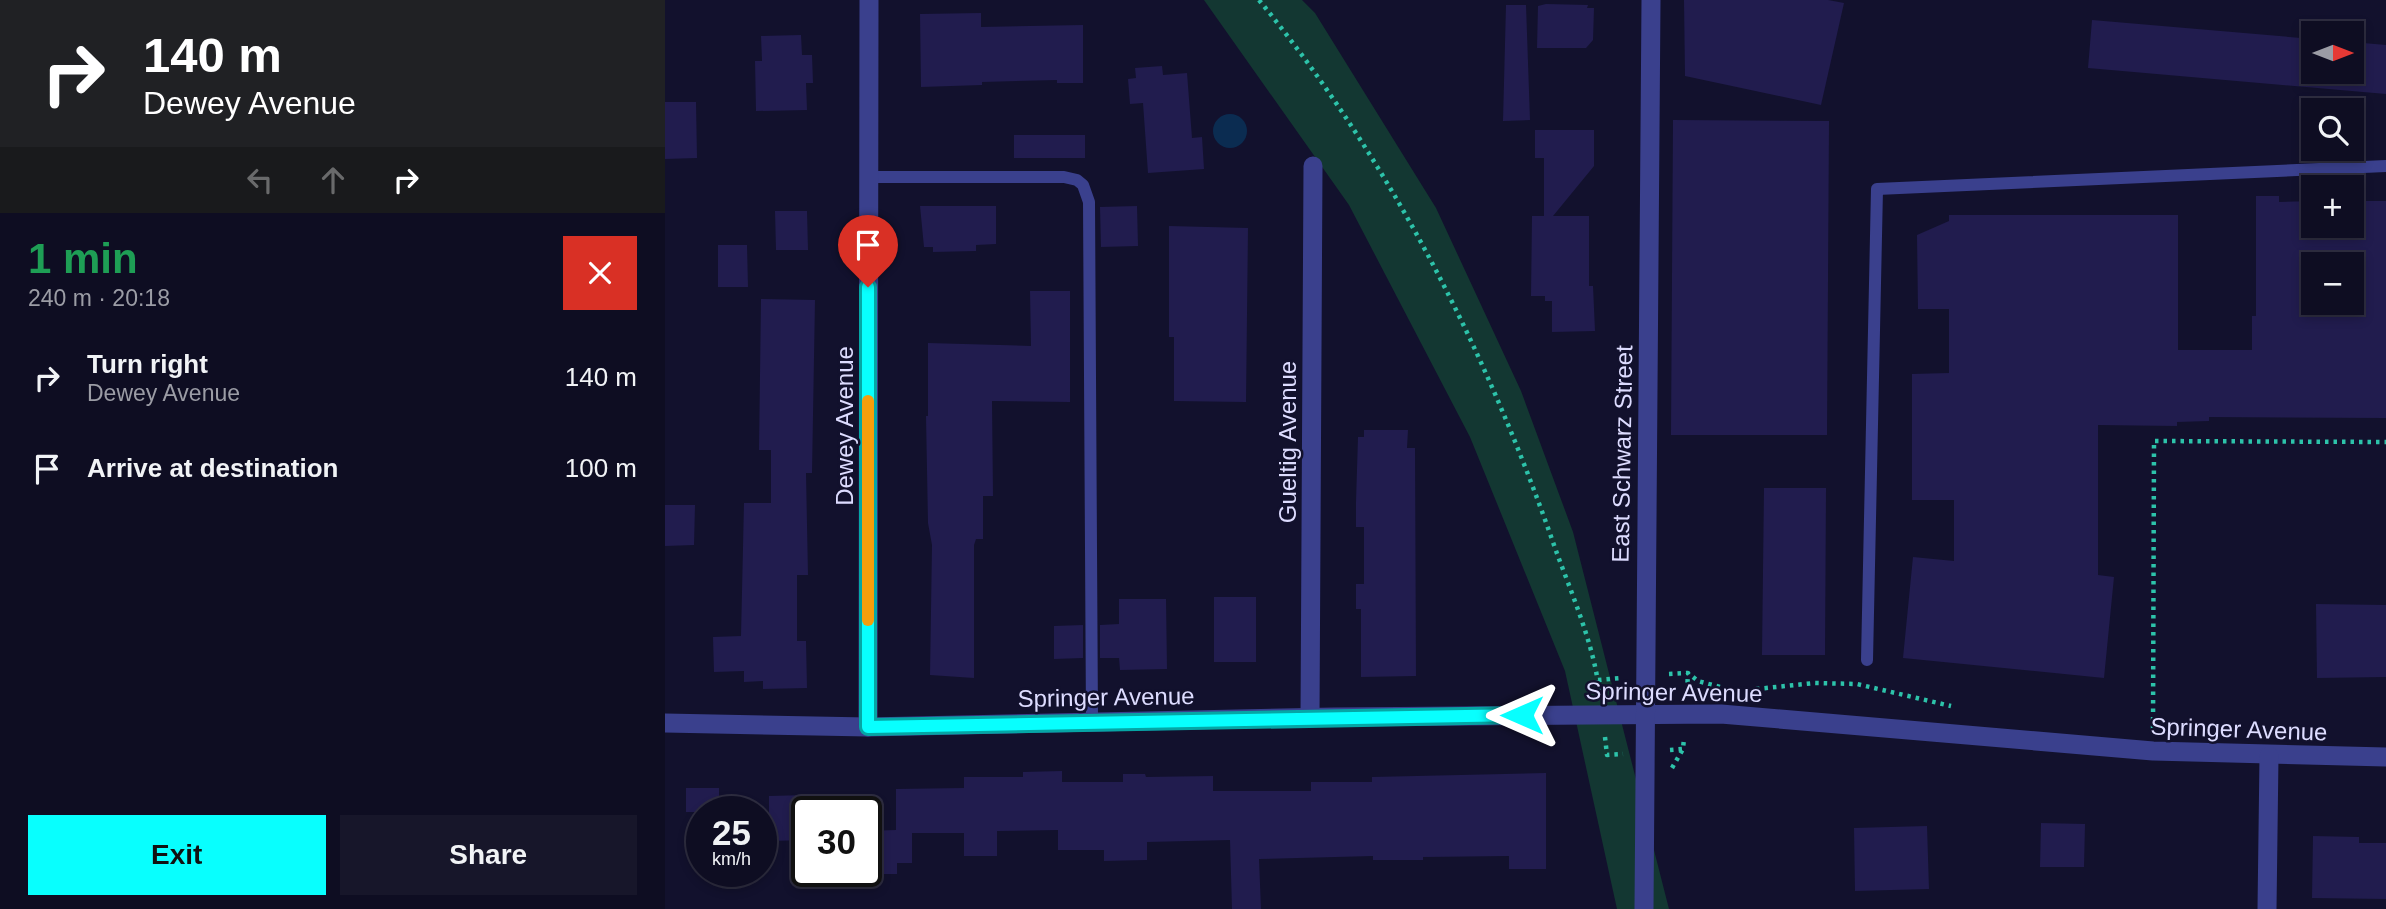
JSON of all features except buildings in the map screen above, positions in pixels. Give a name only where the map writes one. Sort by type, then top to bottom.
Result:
[{"type":"street","name":"Dewey Avenue","points":[[868,727],[869,0]]},
{"type":"street","name":"East Schwarz Street","points":[[1644,909],[1651,0]]},
{"type":"street","name":"Gueltig Avenue","points":[[1310,717],[1313,166]]},
{"type":"street","name":"Springer Avenue","points":[[665,723],[868,727],[1310,717],[1721,714],[2041,743],[2269,756],[2386,757]]},
{"type":"street","points":[[2267,909],[2269,756]]},
{"type":"lane","points":[[1867,660],[1877,189],[2386,166]]},
{"type":"lane","points":[[868,177],[1064,177],[1077,180],[1086,192],[1089,216],[1092,722]]},
{"type":"path","points":[[1259,0],[1303,56],[1399,202],[1470,339],[1533,483],[1598,680]]},
{"type":"path","points":[[2142,726],[2153,727],[2154,441],[2386,442]]},
{"type":"path","points":[[1688,673],[1712,686],[1731,688]]},
{"type":"path","points":[[1750,689],[1815,683],[1857,684],[1961,708]]},
{"type":"green space","points":[[1204,0],[1302,0],[1315,13],[1436,208],[1521,391],[1573,532],[1669,909],[1617,909],[1565,671],[1470,437],[1349,205]]},
{"type":"water","points":[[1230,114],[1242,119],[1247,131],[1242,143],[1230,148],[1218,143],[1213,131],[1218,119]]},
{"type":"slow traffic","points":[[868,401],[868,620]]},
{"type":"route","points":[[868,287],[868,727],[1522,715]]}]
